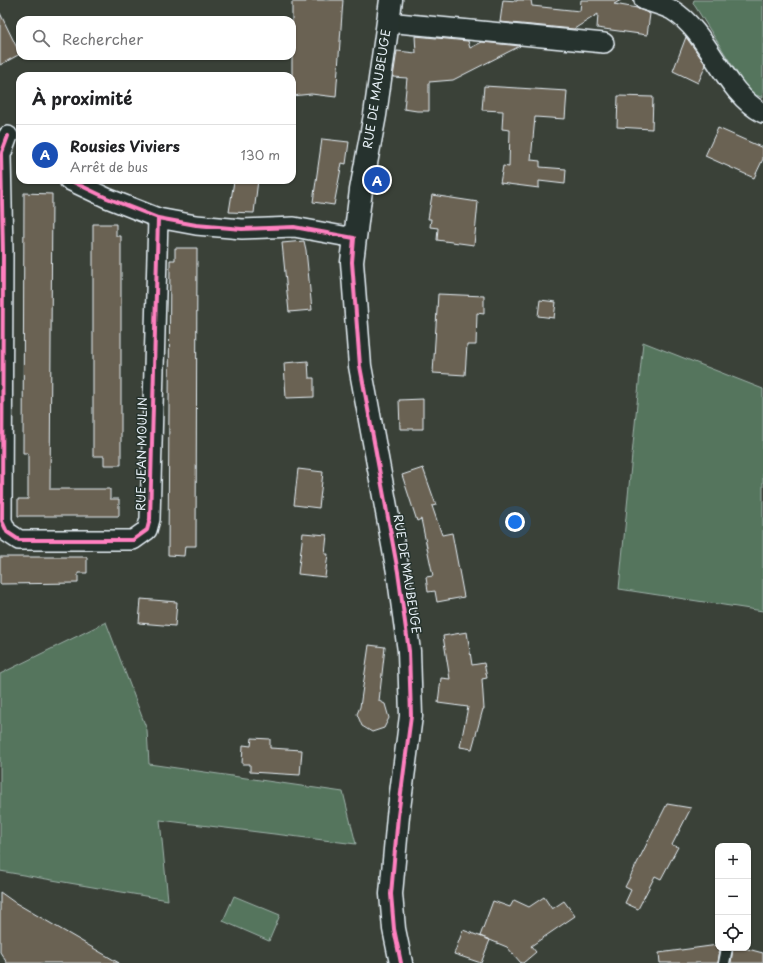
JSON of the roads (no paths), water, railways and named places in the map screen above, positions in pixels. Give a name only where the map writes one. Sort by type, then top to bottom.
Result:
[{"type":"street","name":"RUE DE MAUBEUGE","points":[[390,0],[375,115],[354,238],[352,262],[360,366],[398,572],[409,651],[411,716],[398,816],[391,894],[394,929],[401,963]]},
{"type":"street","points":[[644,0],[672,10],[687,22],[744,100],[763,113]]},
{"type":"street","points":[[387,22],[604,43]]},
{"type":"street","name":"RUE JEAN MOULIN","points":[[9,137],[1,155],[2,521],[7,532],[19,540],[133,540],[147,530],[150,519],[158,218]]},
{"type":"street","points":[[77,184],[107,198],[158,218],[196,225],[242,229],[294,228],[354,238]]},
{"type":"lane","points":[[724,963],[726,951]]},
{"type":"place","name":"Rousies Viviers","points":[[377,180]]}]
